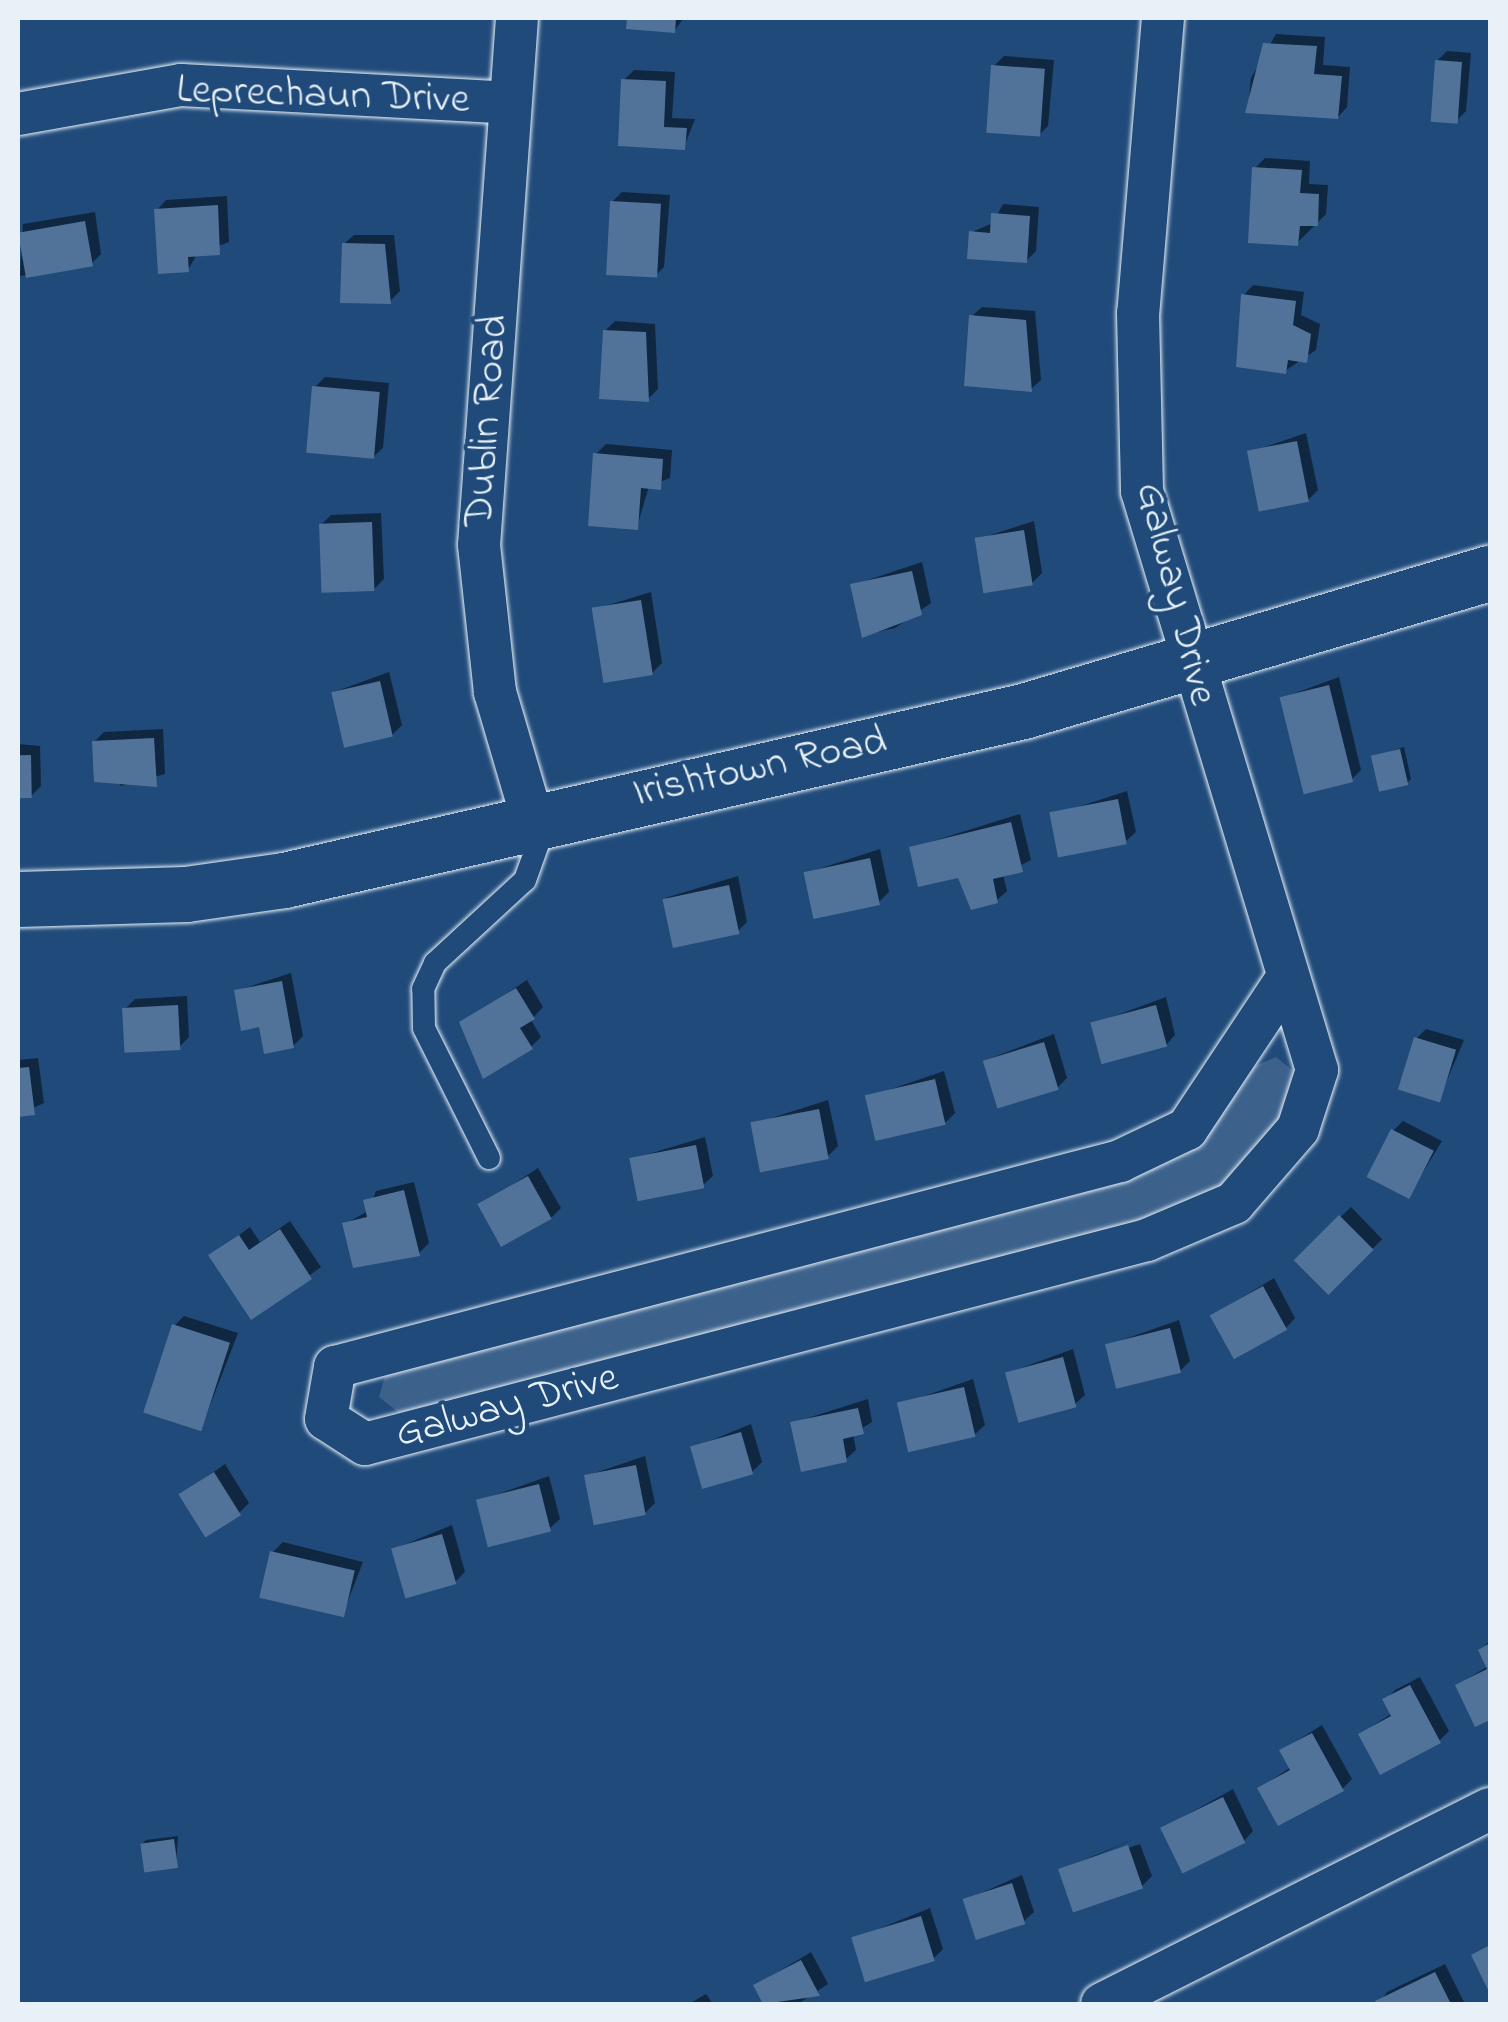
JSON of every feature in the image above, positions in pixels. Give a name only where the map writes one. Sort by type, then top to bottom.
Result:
[{"type":"street","name":"Dublin Road","points":[[517,18],[479,545],[495,692],[532,818]]},
{"type":"street","name":"Galway Drive","points":[[1163,18],[1138,312],[1142,490],[1187,656],[1316,1070],[1298,1129],[1234,1203],[1148,1240],[365,1444],[326,1418],[336,1366],[1120,1162],[1187,1130],[1286,980]]},
{"type":"street","name":"Leprechaun Drive","points":[[18,114],[181,85],[510,103]]},
{"type":"street","name":"Irishtown Road","points":[[18,899],[186,894],[284,880],[532,818],[1023,711],[1187,656],[1490,573]]},
{"type":"street","points":[[1102,2004],[1490,1809]]},
{"type":"lane","points":[[490,1158],[424,1028],[423,989],[435,962],[525,880],[539,841],[532,818]]},
{"type":"shaded area","points":[[1276,1057],[1298,1075],[1298,1094],[1237,1178],[1184,1215],[399,1413],[379,1397],[387,1369],[1127,1176],[1250,1068]]},
{"type":"building","points":[[627,18],[676,18],[675,33],[626,29]]},
{"type":"building","points":[[1263,43],[1317,46],[1314,74],[1342,76],[1338,119],[1245,113]]},
{"type":"building","points":[[1435,60],[1462,62],[1458,124],[1431,122]]},
{"type":"building","points":[[991,65],[1045,69],[1040,137],[986,133]]},
{"type":"building","points":[[621,79],[666,81],[664,127],[687,128],[685,150],[618,146]]},
{"type":"building","points":[[1252,167],[1302,170],[1300,193],[1319,194],[1318,226],[1300,226],[1298,246],[1248,243]]},
{"type":"building","points":[[610,201],[661,204],[657,278],[606,275]]},
{"type":"building","points":[[218,205],[220,255],[188,257],[189,272],[158,274],[154,209]]},
{"type":"building","points":[[991,213],[1030,216],[1027,263],[967,259],[969,231],[990,233]]},
{"type":"building","points":[[85,221],[93,266],[26,278],[18,233]]},
{"type":"building","points":[[342,243],[385,244],[391,304],[340,303]]},
{"type":"building","points":[[1241,294],[1296,301],[1293,325],[1311,334],[1307,363],[1288,360],[1286,374],[1236,367]]},
{"type":"building","points":[[969,315],[1026,320],[1032,392],[964,386]]},
{"type":"building","points":[[603,330],[646,332],[649,402],[599,399]]},
{"type":"building","points":[[312,386],[380,392],[374,459],[306,453]]},
{"type":"building","points":[[1297,441],[1309,502],[1259,512],[1247,451]]},
{"type":"building","points":[[593,453],[663,459],[661,490],[641,488],[638,530],[588,526]]},
{"type":"building","points":[[372,522],[374,591],[321,593],[319,524]]},
{"type":"building","points":[[1024,530],[1033,585],[983,593],[975,538]]},
{"type":"building","points":[[912,571],[922,615],[862,638],[850,584]]},
{"type":"building","points":[[641,600],[653,675],[604,683],[592,608]]},
{"type":"building","points":[[380,681],[393,737],[344,748],[331,692]]},
{"type":"building","points":[[1329,685],[1353,782],[1304,794],[1280,697]]},
{"type":"building","points":[[154,738],[157,787],[94,782],[92,741]]},
{"type":"building","points":[[1400,749],[1408,785],[1379,792],[1371,756]]},
{"type":"building","points":[[18,755],[31,755],[32,798],[19,798]]},
{"type":"building","points":[[1118,799],[1127,844],[1058,858],[1049,812]]},
{"type":"building","points":[[1011,822],[1023,872],[993,879],[998,903],[971,910],[958,878],[918,887],[909,847]]},
{"type":"building","points":[[870,858],[880,905],[813,919],[803,872]]},
{"type":"building","points":[[729,885],[739,934],[673,948],[662,899]]},
{"type":"building","points":[[282,981],[294,1048],[264,1054],[259,1027],[241,1031],[234,990]]},
{"type":"building","points":[[516,988],[535,1019],[520,1028],[533,1049],[483,1079],[459,1022]]},
{"type":"building","points":[[178,1005],[180,1050],[124,1053],[122,1008]]},
{"type":"building","points":[[1156,1005],[1167,1047],[1101,1064],[1090,1023]]},
{"type":"building","points":[[1414,1037],[1456,1050],[1440,1102],[1398,1090]]},
{"type":"building","points":[[1044,1042],[1059,1090],[997,1109],[983,1061]]},
{"type":"building","points":[[29,1067],[35,1115],[18,1117],[18,1068]]},
{"type":"building","points":[[935,1079],[946,1125],[875,1141],[865,1095]]},
{"type":"building","points":[[819,1109],[829,1159],[760,1172],[750,1122]]},
{"type":"building","points":[[1391,1129],[1434,1151],[1409,1199],[1366,1177]]},
{"type":"building","points":[[696,1145],[704,1188],[638,1201],[629,1158]]},
{"type":"building","points":[[528,1176],[552,1219],[501,1247],[477,1204]]},
{"type":"building","points":[[404,1190],[420,1256],[353,1268],[342,1223],[367,1217],[363,1200]]},
{"type":"building","points":[[1339,1215],[1374,1250],[1328,1295],[1294,1260]]},
{"type":"building","points":[[280,1229],[312,1279],[251,1320],[208,1255],[239,1235],[249,1250]]},
{"type":"building","points":[[1263,1286],[1287,1330],[1234,1359],[1210,1316]]},
{"type":"building","points":[[172,1324],[230,1343],[201,1431],[143,1412]]},
{"type":"building","points":[[1170,1328],[1181,1373],[1116,1389],[1105,1344]]},
{"type":"building","points":[[1063,1357],[1076,1407],[1019,1423],[1005,1373]]},
{"type":"building","points":[[964,1387],[975,1437],[908,1452],[897,1403]]},
{"type":"building","points":[[858,1408],[864,1434],[843,1439],[847,1462],[801,1472],[790,1422]]},
{"type":"building","points":[[741,1432],[753,1474],[702,1489],[690,1447]]},
{"type":"building","points":[[636,1465],[646,1515],[594,1525],[584,1475]]},
{"type":"building","points":[[214,1472],[241,1515],[205,1538],[178,1494]]},
{"type":"building","points":[[539,1484],[551,1532],[488,1547],[476,1500]]},
{"type":"building","points":[[442,1534],[456,1584],[405,1599],[391,1549]]},
{"type":"building","points":[[270,1551],[355,1571],[344,1617],[259,1598]]},
{"type":"building","points":[[1490,1643],[1490,1720],[1475,1727],[1455,1685],[1487,1669],[1478,1650]]},
{"type":"building","points":[[1410,1685],[1441,1743],[1380,1775],[1358,1734],[1391,1716],[1382,1699]]},
{"type":"building","points":[[1312,1733],[1344,1791],[1278,1826],[1257,1788],[1290,1770],[1279,1750]]},
{"type":"building","points":[[1223,1797],[1245,1843],[1182,1874],[1160,1828]]},
{"type":"building","points":[[174,1839],[178,1868],[144,1872],[140,1844]]},
{"type":"building","points":[[1128,1845],[1143,1888],[1073,1913],[1058,1869]]},
{"type":"building","points":[[1012,1883],[1025,1924],[976,1940],[963,1899]]},
{"type":"building","points":[[921,1916],[935,1961],[865,1982],[851,1937]]},
{"type":"building","points":[[1490,1945],[1490,1994],[1471,1955]]},
{"type":"building","points":[[801,1960],[820,1996],[763,2004],[753,1985]]},
{"type":"building","points":[[1435,1972],[1451,2004],[1376,2004],[1375,2001]]}]
